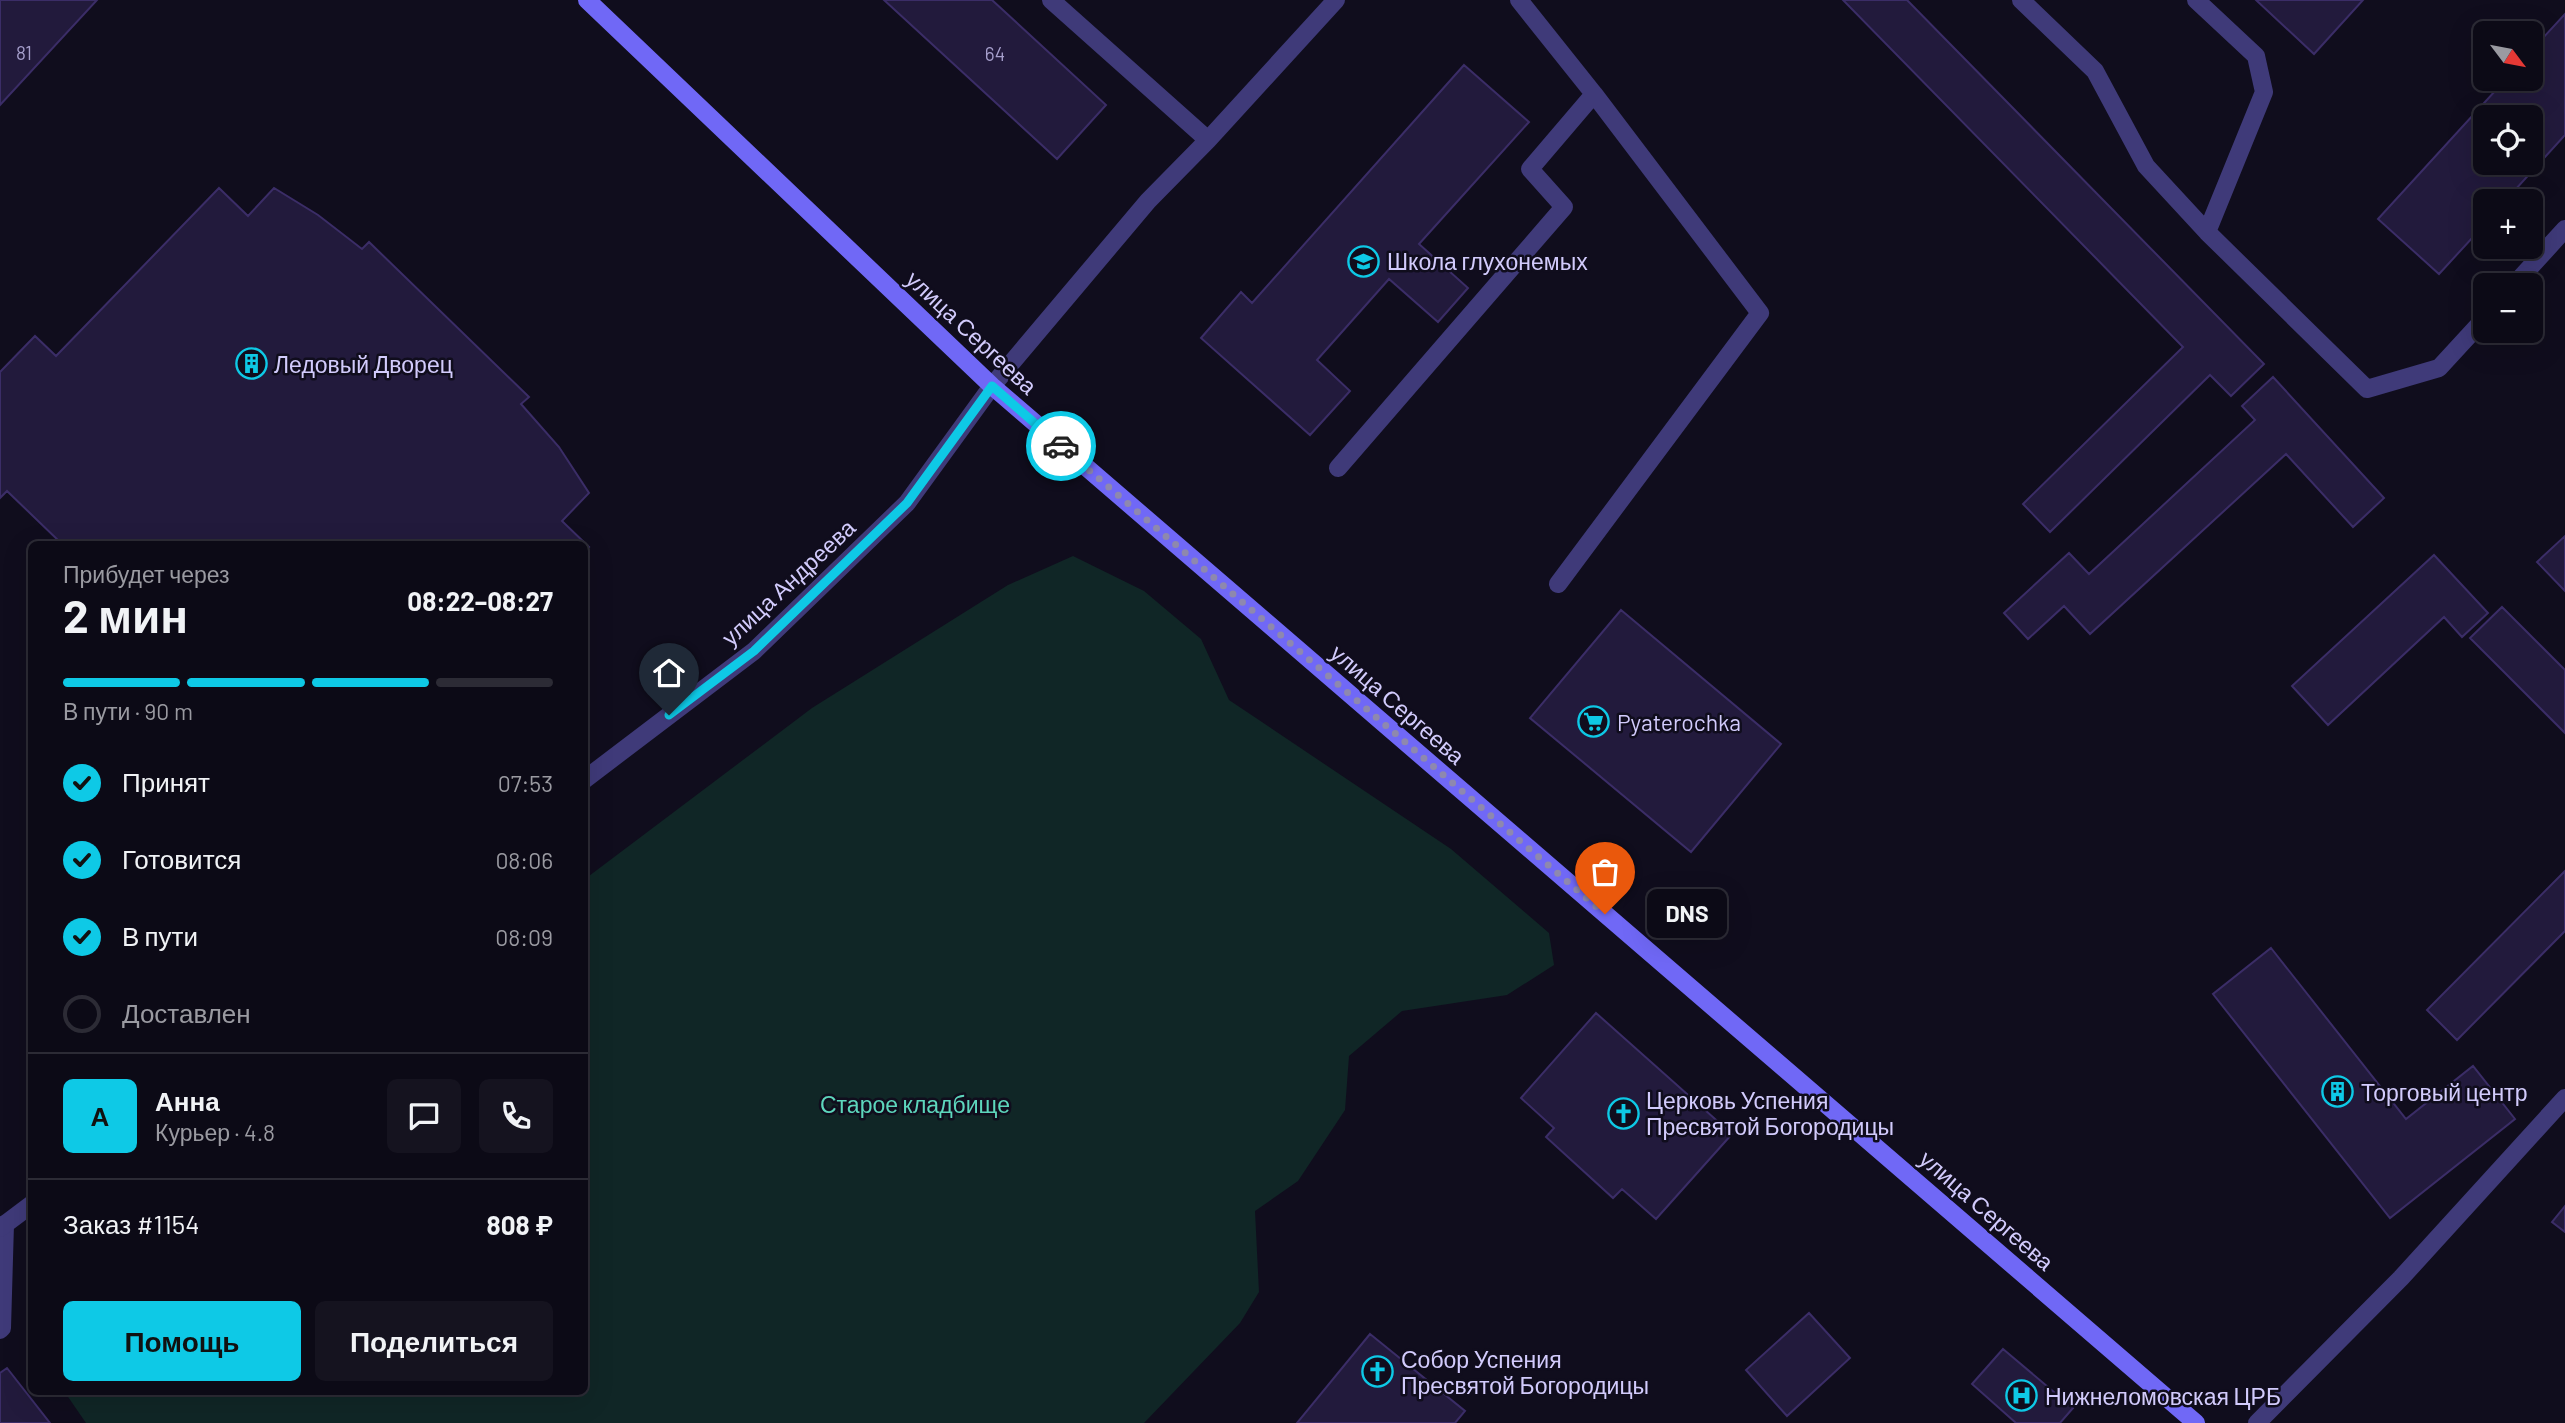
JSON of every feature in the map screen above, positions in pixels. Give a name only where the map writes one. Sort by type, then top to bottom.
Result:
[{"type":"main road","name":"улица Сергеева","points":[[587,0],[992,386],[2196,1423]]},
{"type":"street","points":[[1051,0],[1208,140]]},
{"type":"street","name":"улица Андреева","points":[[588,777],[754,651],[907,503],[992,386],[1148,201],[1208,140],[1336,0]]},
{"type":"street","points":[[1519,0],[1760,313],[1559,584]]},
{"type":"street","points":[[2021,0],[2095,71],[2146,166],[2207,232],[2367,389],[2440,368],[2473,331]]},
{"type":"street","points":[[2196,0],[2256,57],[2264,92],[2207,232]]},
{"type":"street","points":[[1338,468],[1564,207],[1530,169],[1594,94]]},
{"type":"street","points":[[2525,273],[2565,229]]},
{"type":"street","points":[[2257,1423],[2401,1278],[2565,1098]]},
{"type":"street","points":[[0,1330],[3,1226],[28,1207]]},
{"type":"green space","name":"Старое кладбище","points":[[1073,556],[1144,591],[1201,639],[1229,700],[1451,849],[1549,933],[1554,965],[1507,995],[1402,1011],[1349,1056],[1345,1110],[1298,1181],[1255,1211],[1259,1292],[1240,1323],[1144,1423],[86,1423],[67,1395],[588,1395],[588,877],[812,708],[1008,585]]},
{"type":"building","points":[[0,0],[97,0],[0,105]]},
{"type":"building","points":[[884,0],[992,0],[1106,105],[1057,159]]},
{"type":"building","points":[[1843,0],[1907,0],[2264,364],[2231,396],[2210,375],[2050,532],[2023,504],[2183,347]]},
{"type":"building","points":[[2256,0],[2363,0],[2314,54]]},
{"type":"building","points":[[2565,14],[2565,135],[2543,159],[2543,105],[2482,105],[2495,91],[2543,91],[2543,38]]},
{"type":"building","name":"Школа глухонемых","points":[[1464,65],[1529,122],[1419,244],[1468,288],[1438,322],[1389,279],[1317,360],[1350,391],[1310,435],[1201,338],[1241,292],[1252,303]]},
{"type":"building","points":[[2473,115],[2473,175],[2529,175],[2516,189],[2473,189],[2473,237],[2439,274],[2378,219]]},
{"type":"building","name":"Ледовый Дворец","points":[[219,188],[248,216],[274,188],[318,215],[362,249],[369,242],[529,397],[521,404],[559,447],[589,493],[562,521],[583,541],[59,541],[7,491],[0,498],[0,372],[35,336],[56,356]]},
{"type":"building","points":[[2273,377],[2384,498],[2353,527],[2286,454],[2090,634],[2064,606],[2028,639],[2004,613],[2069,553],[2089,574],[2255,420],[2242,406]]},
{"type":"building","points":[[2565,536],[2565,591],[2537,562]]},
{"type":"building","points":[[2434,555],[2488,613],[2462,637],[2444,617],[2328,725],[2292,686]]},
{"type":"building","points":[[2502,607],[2565,670],[2565,733],[2470,638]]},
{"type":"building","points":[[1621,610],[1781,744],[1691,852],[1530,718]]},
{"type":"building","points":[[2565,871],[2565,931],[2457,1040],[2427,1010]]},
{"type":"building","name":"Торговый центр","points":[[2271,948],[2406,1119],[2473,1066],[2515,1119],[2390,1218],[2213,994]]},
{"type":"building","name":"Церковь Успения Пресвятой Богородицы","points":[[1596,1013],[1732,1134],[1656,1219],[1622,1189],[1613,1198],[1546,1137],[1554,1128],[1521,1098]]},
{"type":"building","points":[[2565,1206],[2565,1232],[2552,1222]]},
{"type":"building","points":[[1809,1313],[1850,1358],[1787,1416],[1746,1370]]},
{"type":"building","name":"Собор Успения Пресвятой Богородицы","points":[[1370,1334],[1465,1411],[1455,1423],[1297,1423]]},
{"type":"building","name":"Нижнеломовская ЦРБ","points":[[2003,1349],[2073,1408],[2060,1423],[2016,1423],[1972,1384]]},
{"type":"building","points":[[7,1368],[50,1423],[0,1423],[0,1373]]},
{"type":"way so far","points":[[1061,446],[1605,914]]},
{"type":"place","name":"Школа глухонемых","points":[[1364,261]]},
{"type":"place","name":"Ледовый Дворец","points":[[251,364]]},
{"type":"place","name":"Pyaterochka","points":[[1594,722]]},
{"type":"place","name":"DNS","points":[[1605,914]]},
{"type":"place","name":"Торговый центр","points":[[2338,1092]]},
{"type":"place","name":"Церковь Успения Пресвятой Богородицы","points":[[1623,1113]]},
{"type":"place","name":"Собор Успения Пресвятой Богородицы","points":[[1378,1372]]},
{"type":"place","name":"Нижнеломовская ЦРБ","points":[[2022,1396]]},
{"type":"route","points":[[669,715],[754,651],[907,503],[992,386],[1061,446]]}]
